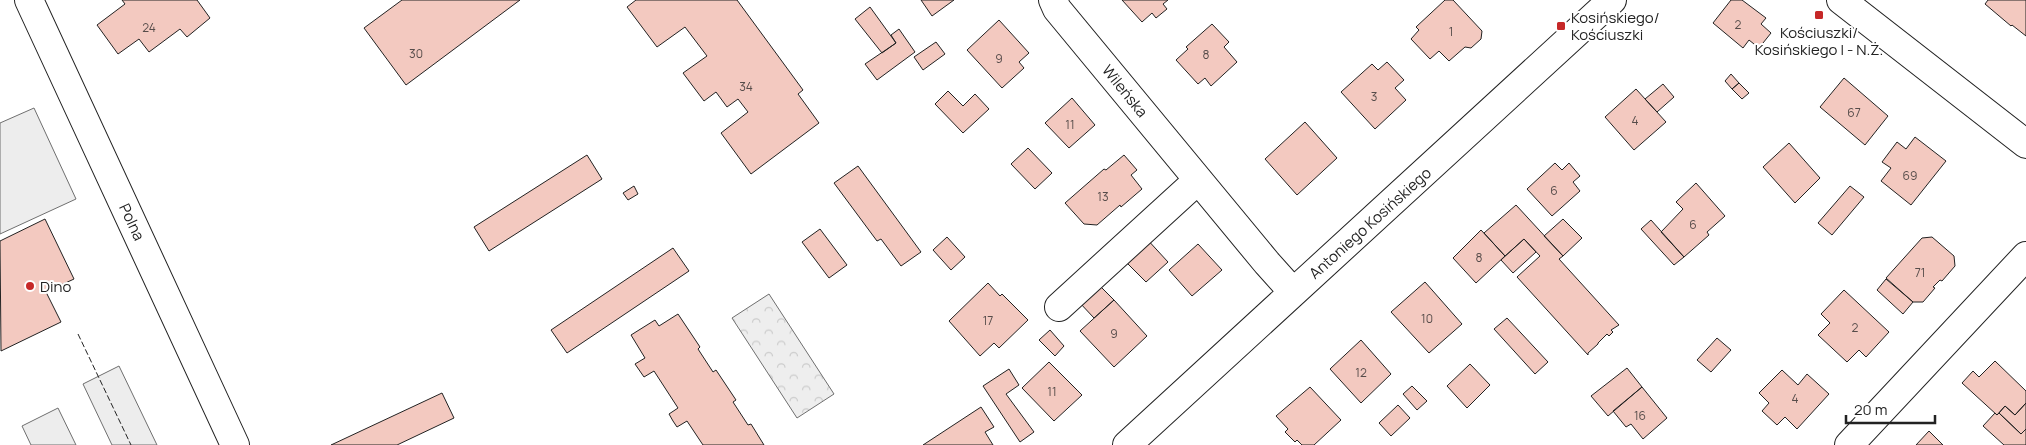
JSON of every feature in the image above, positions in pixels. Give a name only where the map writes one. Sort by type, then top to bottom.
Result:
[{"type":"street","name":"Polna","points":[[29,0],[236,445]]},
{"type":"street","name":"Wileńska","points":[[1053,0],[1057,9],[1198,180],[1267,263],[1294,292]]},
{"type":"street","name":"Antoniego Kosińskiego","points":[[1127,445],[1612,0]]},
{"type":"street","points":[[1842,0],[2026,144]]},
{"type":"street","points":[[1059,307],[1198,180]]},
{"type":"street","points":[[1850,445],[2026,256]]},
{"type":"green space","points":[[769,294],[834,394],[797,418],[732,318]]},
{"type":"shaded area","points":[[34,108],[76,199],[0,234],[0,123]]},
{"type":"shaded area","points":[[119,366],[157,445],[112,445],[83,384]]},
{"type":"shaded area","points":[[58,408],[76,445],[31,445],[22,426]]},
{"type":"building","points":[[122,0],[197,0],[210,18],[187,37],[180,29],[149,52],[139,39],[118,54],[97,25],[125,4]]},
{"type":"building","points":[[402,0],[520,0],[406,85],[364,28]]},
{"type":"building","points":[[636,0],[737,0],[803,90],[798,94],[819,123],[751,174],[721,133],[748,112],[738,99],[727,107],[716,92],[704,101],[683,73],[707,56],[685,27],[657,47],[627,7]]},
{"type":"building","points":[[921,0],[954,0],[932,16]]},
{"type":"building","points":[[1122,0],[1168,0],[1163,4],[1167,9],[1156,18],[1152,13],[1142,22]]},
{"type":"building","points":[[1445,0],[1453,0],[1482,31],[1481,39],[1471,48],[1465,47],[1449,61],[1439,51],[1430,59],[1411,39],[1419,30],[1416,27]]},
{"type":"building","points":[[1731,0],[1742,0],[1766,18],[1761,24],[1771,33],[1759,48],[1749,40],[1743,48],[1713,23]]},
{"type":"building","points":[[1988,0],[2026,0],[2026,36],[1985,4]]},
{"type":"building","points":[[870,7],[896,43],[882,53],[855,19]]},
{"type":"building","points":[[999,20],[1029,53],[1019,62],[1024,68],[1002,88],[967,50]]},
{"type":"building","points":[[1212,24],[1229,42],[1224,47],[1237,62],[1211,86],[1205,78],[1198,84],[1176,60],[1188,49],[1186,47]]},
{"type":"building","points":[[899,29],[915,52],[877,80],[865,64],[896,43],[891,35]]},
{"type":"building","points":[[936,42],[945,54],[923,70],[914,57]]},
{"type":"building","points":[[1387,62],[1404,80],[1395,88],[1406,100],[1375,129],[1341,92],[1372,64],[1378,70]]},
{"type":"building","points":[[1731,74],[1739,83],[1732,89],[1725,81]]},
{"type":"building","points":[[1844,78],[1888,116],[1865,145],[1820,107]]},
{"type":"building","points":[[1739,83],[1749,93],[1742,99],[1732,89]]},
{"type":"building","points":[[1663,84],[1674,97],[1657,112],[1645,99]]},
{"type":"building","points":[[1636,89],[1666,122],[1634,150],[1605,117]]},
{"type":"building","points":[[948,91],[963,106],[975,94],[989,109],[963,133],[935,104]]},
{"type":"building","points":[[1072,98],[1095,125],[1069,148],[1045,123]]},
{"type":"building","points":[[1305,122],[1337,158],[1297,195],[1265,159]]},
{"type":"building","points":[[1915,137],[1946,161],[1911,205],[1881,181],[1891,168],[1882,162],[1897,142],[1906,149]]},
{"type":"building","points":[[1789,143],[1820,178],[1795,203],[1763,167]]},
{"type":"building","points":[[1028,148],[1052,173],[1035,189],[1011,164]]},
{"type":"building","points":[[587,155],[602,179],[489,251],[474,227]]},
{"type":"building","points":[[1124,155],[1137,170],[1131,175],[1142,189],[1097,225],[1084,224],[1065,203],[1104,169],[1106,170]]},
{"type":"building","points":[[1555,163],[1562,170],[1569,163],[1580,176],[1573,182],[1580,191],[1552,216],[1527,189]]},
{"type":"building","points":[[858,166],[921,252],[901,266],[881,239],[877,241],[834,183]]},
{"type":"building","points":[[1696,183],[1725,216],[1707,232],[1709,235],[1684,257],[1661,232],[1683,209],[1676,202]]},
{"type":"building","points":[[634,186],[638,194],[628,200],[623,193]]},
{"type":"building","points":[[1850,186],[1864,197],[1832,235],[1818,223]]},
{"type":"building","points":[[1516,205],[1563,256],[1559,259],[1619,325],[1611,330],[1613,332],[1609,336],[1607,334],[1588,355],[1517,277],[1540,256],[1524,239],[1505,256],[1484,233]]},
{"type":"building","name":"Dino","points":[[45,219],[74,279],[46,292],[61,322],[1,351],[0,241]]},
{"type":"building","points":[[1563,219],[1582,238],[1563,256],[1544,236]]},
{"type":"building","points":[[1651,220],[1684,257],[1674,265],[1641,229]]},
{"type":"building","points":[[820,229],[847,265],[829,278],[802,242]]},
{"type":"building","points":[[1481,230],[1505,256],[1476,283],[1453,258]]},
{"type":"building","points":[[947,237],[965,257],[951,270],[933,250]]},
{"type":"building","points":[[1145,237],[1168,262],[1146,282],[1122,258]]},
{"type":"building","points":[[1932,237],[1954,256],[1955,266],[1942,281],[1940,280],[1933,287],[1935,288],[1923,302],[1913,302],[1886,278],[1922,238]]},
{"type":"building","points":[[1524,239],[1536,252],[1513,273],[1501,260]]},
{"type":"building","points":[[1198,244],[1222,270],[1192,296],[1169,270]]},
{"type":"building","points":[[673,248],[689,271],[567,353],[551,330]]},
{"type":"building","points":[[1886,279],[1913,302],[1903,314],[1877,290]]},
{"type":"building","points":[[1425,282],[1462,324],[1429,353],[1391,312]]},
{"type":"building","points":[[988,283],[1028,320],[999,348],[994,343],[980,356],[949,321]]},
{"type":"building","points":[[1098,284],[1114,300],[1094,318],[1079,302]]},
{"type":"building","points":[[1844,290],[1889,332],[1866,357],[1859,350],[1847,362],[1818,335],[1830,323],[1821,314]]},
{"type":"building","points":[[1114,300],[1147,336],[1114,367],[1080,331]]},
{"type":"building","points":[[678,314],[700,347],[698,349],[713,372],[716,370],[736,400],[733,402],[748,425],[751,424],[764,445],[703,445],[687,421],[677,427],[673,421],[669,414],[678,408],[654,371],[644,377],[635,364],[645,358],[631,335],[655,320],[659,326]]},
{"type":"building","points":[[1507,318],[1548,362],[1535,374],[1494,329]]},
{"type":"building","points":[[1050,330],[1064,346],[1055,356],[1039,340]]},
{"type":"building","points":[[1717,338],[1731,350],[1711,372],[1697,360]]},
{"type":"building","points":[[1361,340],[1391,374],[1361,403],[1330,369]]},
{"type":"building","points":[[1995,361],[2026,391],[2026,403],[2015,415],[2005,406],[1997,415],[1962,383],[1973,371],[1979,377]]},
{"type":"building","points":[[1049,362],[1082,395],[1054,421],[1022,388]]},
{"type":"building","points":[[1470,364],[1490,385],[1467,408],[1447,386]]},
{"type":"building","points":[[1627,368],[1642,387],[1608,416],[1591,396]]},
{"type":"building","points":[[1009,369],[1019,385],[1006,394],[1034,432],[1020,442],[983,386]]},
{"type":"building","points":[[1782,370],[1798,385],[1807,374],[1829,394],[1797,429],[1785,417],[1777,425],[1762,411],[1769,403],[1759,393]]},
{"type":"building","points":[[1412,386],[1427,401],[1417,410],[1403,394]]},
{"type":"building","points":[[1310,387],[1341,420],[1314,445],[1302,445],[1297,440],[1295,442],[1285,432],[1288,429],[1276,416]]},
{"type":"building","points":[[1642,387],[1667,418],[1643,439],[1631,424],[1626,427],[1613,411]]},
{"type":"building","points":[[442,393],[454,418],[397,445],[331,445]]},
{"type":"building","points":[[2026,403],[2026,429],[2021,434],[1999,413],[2005,406],[2015,415]]},
{"type":"building","points":[[1398,405],[1410,418],[1391,436],[1379,423]]},
{"type":"building","points":[[981,407],[994,427],[985,432],[993,445],[923,445]]},
{"type":"building","points":[[1995,413],[1997,415],[1999,413],[2021,434],[2026,429],[2026,445],[2004,445],[1983,426]]},
{"type":"building","points":[[1929,431],[1943,445],[1916,445]]},
{"type":"fence","points":[[78,334],[131,445]]},
{"type":"place","name":"Kościuszki/ Kosińskiego I - N.Ż.","points":[[1819,15]]},
{"type":"place","name":"Kosińskiego/ Kościuszki","points":[[1561,26]]},
{"type":"place","name":"Dino","points":[[30,286]]}]
